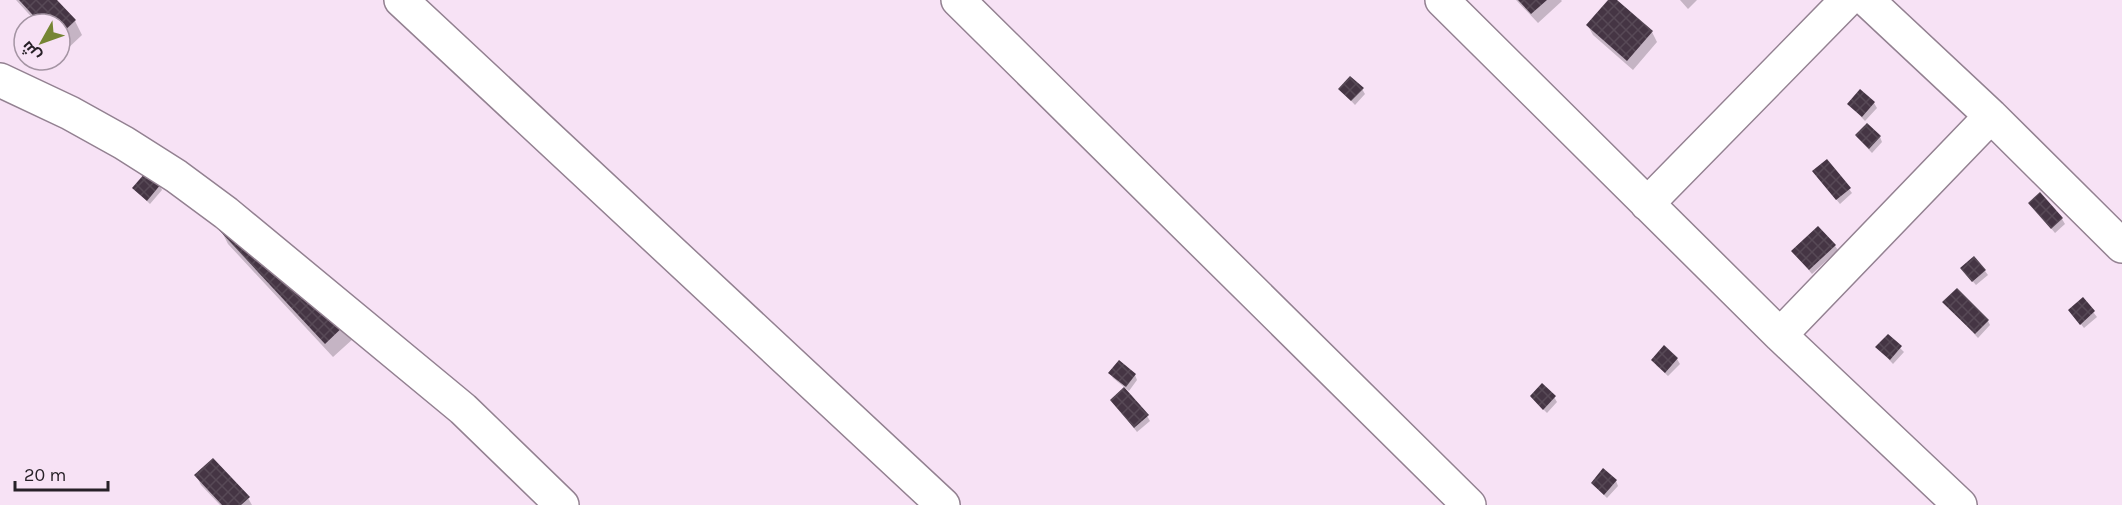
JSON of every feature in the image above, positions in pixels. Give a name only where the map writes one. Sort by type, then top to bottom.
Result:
[{"type":"street","points":[[401,0],[943,505]]},
{"type":"street","points":[[958,0],[1469,505]]},
{"type":"street","points":[[1442,0],[1780,335],[1960,505]]},
{"type":"street","points":[[1647,204],[1847,0]]},
{"type":"street","points":[[1868,0],[2122,246]]},
{"type":"street","points":[[0,80],[70,113],[124,143],[176,176],[226,213],[463,409],[562,505]]},
{"type":"street","points":[[1780,335],[1990,116]]},
{"type":"building","points":[[19,0],[57,0],[68,12],[30,12]]},
{"type":"building","points":[[1518,0],[1547,0],[1531,14]]},
{"type":"building","points":[[1608,0],[1617,0],[1653,31],[1627,61],[1586,25]]},
{"type":"building","points":[[1350,76],[1364,88],[1351,101],[1338,89]]},
{"type":"building","points":[[1860,89],[1875,102],[1862,117],[1847,104]]},
{"type":"building","points":[[1867,123],[1881,136],[1869,149],[1855,135]]},
{"type":"building","points":[[1827,159],[1851,188],[1836,200],[1812,171]]},
{"type":"building","points":[[146,172],[161,184],[147,201],[132,188]]},
{"type":"building","points":[[2040,192],[2063,218],[2051,229],[2028,203]]},
{"type":"building","points":[[241,209],[347,323],[325,344],[219,230]]},
{"type":"building","points":[[1818,226],[1836,245],[1809,270],[1791,251]]},
{"type":"building","points":[[1974,256],[1986,270],[1972,282],[1960,268]]},
{"type":"building","points":[[1957,288],[1989,320],[1975,334],[1942,302]]},
{"type":"building","points":[[2083,297],[2095,311],[2080,325],[2068,310]]},
{"type":"building","points":[[1888,334],[1902,346],[1890,360],[1875,347]]},
{"type":"building","points":[[1664,345],[1678,358],[1665,373],[1651,360]]},
{"type":"building","points":[[1119,360],[1136,374],[1126,387],[1108,373]]},
{"type":"building","points":[[1542,383],[1556,396],[1543,410],[1530,396]]},
{"type":"building","points":[[1124,387],[1149,415],[1134,428],[1110,400]]},
{"type":"building","points":[[213,458],[250,497],[241,505],[222,505],[194,475]]},
{"type":"building","points":[[1603,468],[1617,480],[1604,495],[1591,483]]}]
